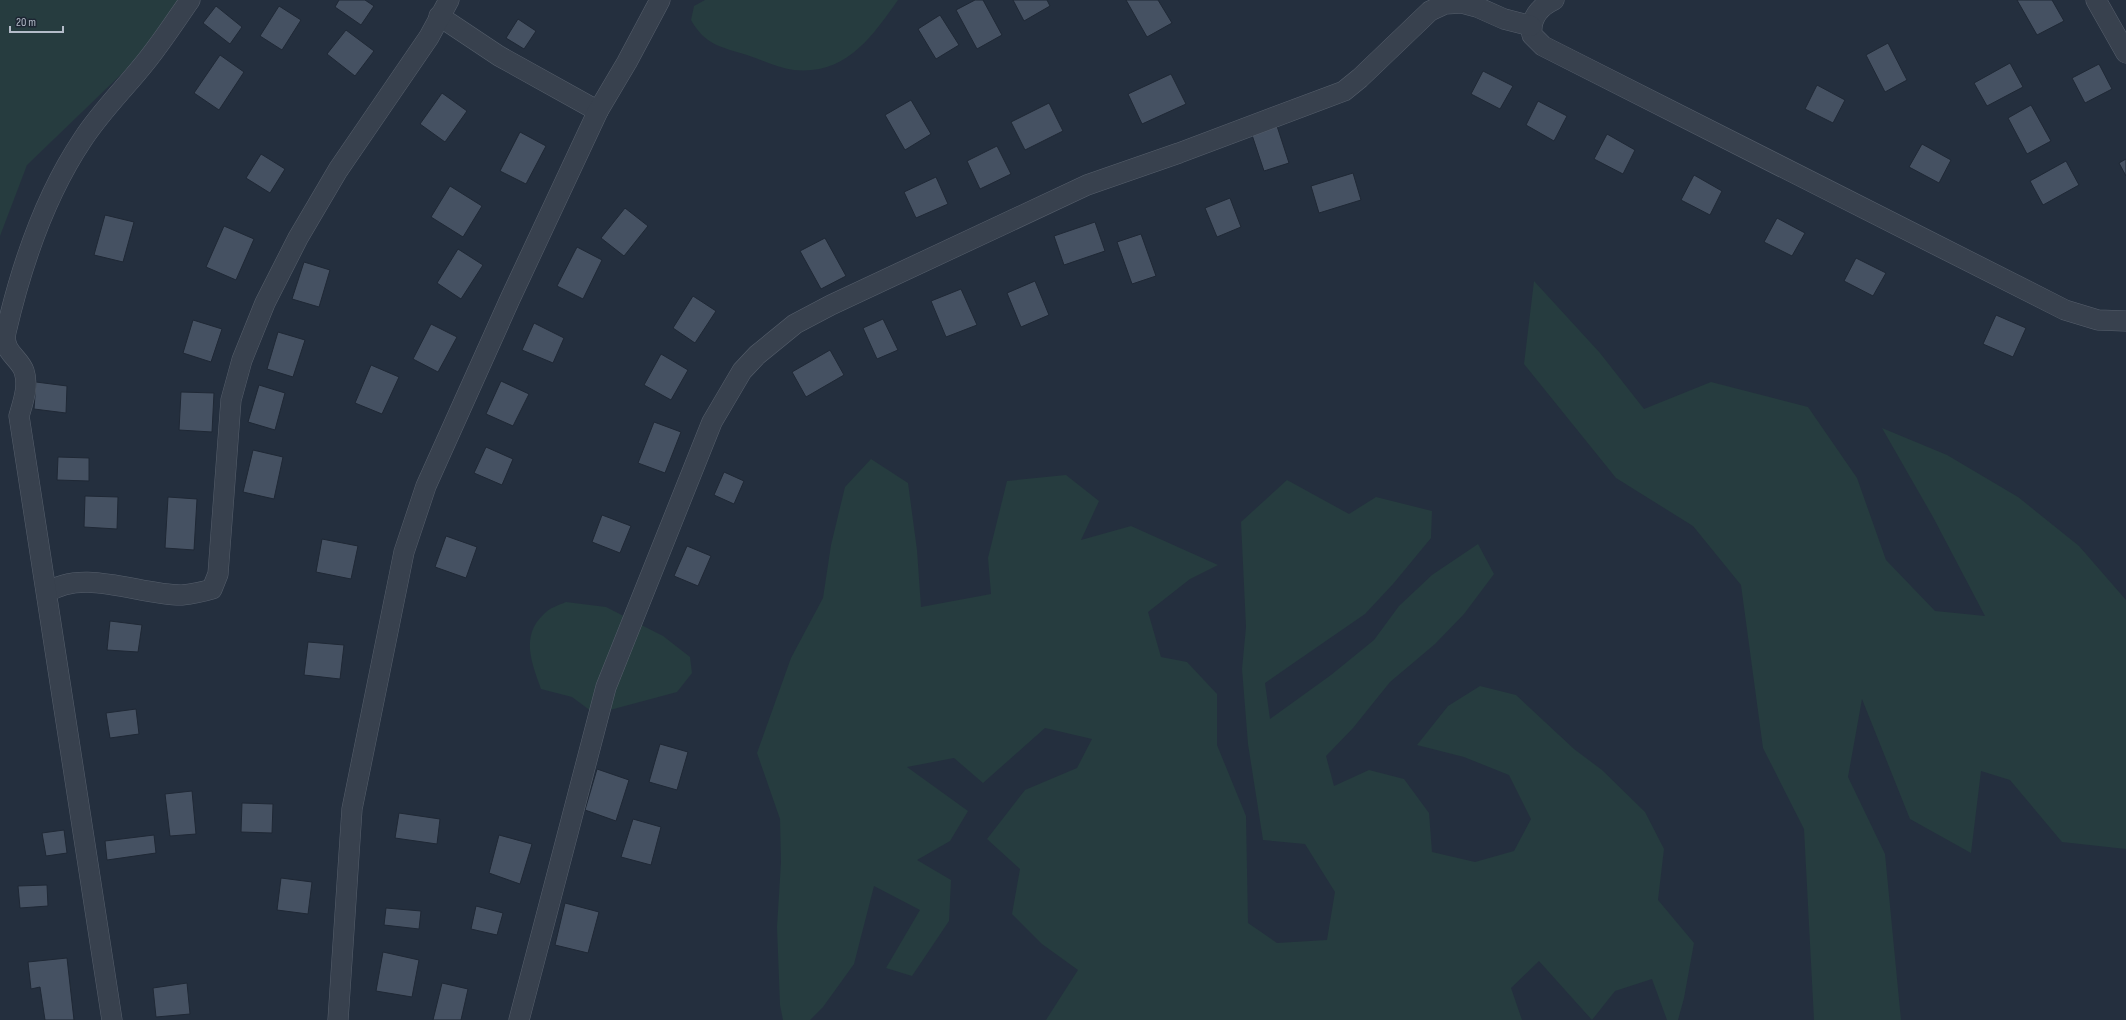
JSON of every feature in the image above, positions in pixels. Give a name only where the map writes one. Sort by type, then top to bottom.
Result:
[{"type":"street","points":[[112,1020],[19,416],[26,382],[24,370],[8,352],[6,335],[12,307],[46,208],[82,140],[96,120],[148,60],[190,0]]},
{"type":"street","points":[[338,1020],[352,809],[404,552],[426,486],[510,298],[598,111],[627,62],[660,0]]},
{"type":"street","points":[[1554,0],[1544,5],[1536,14],[1531,26],[1532,36],[1543,46],[2058,306],[2098,320],[2126,321]]},
{"type":"street","points":[[2096,0],[2126,54]]},
{"type":"street","points":[[519,1020],[606,687],[712,422],[742,371],[757,355],[795,324],[831,305],[1087,185],[1179,153],[1344,91],[1360,78],[1430,11],[1445,4],[1462,3],[1477,7],[1504,19],[1531,26]]},
{"type":"street","points":[[47,593],[54,588],[68,584],[89,583],[181,595],[199,593],[212,589],[218,574],[231,400],[242,360],[259,317],[298,238],[338,170],[430,37],[444,8],[499,56],[598,111]]},
{"type":"green space","points":[[0,0],[186,0],[163,34],[27,165],[0,236]]},
{"type":"green space","points":[[705,0],[898,0],[878,28],[867,40],[843,60],[828,67],[812,70],[794,70],[776,66],[714,44],[708,40],[696,28],[691,20],[694,6]]},
{"type":"green space","points":[[1534,281],[1600,353],[1644,409],[1711,382],[1808,407],[1857,478],[1886,560],[1935,611],[1985,616],[1933,517],[1882,428],[1947,455],[2018,497],[2079,546],[2126,600],[2126,849],[2062,842],[2010,780],[1981,771],[1971,853],[1910,819],[1862,699],[1848,777],[1885,854],[1901,1020],[1814,1020],[1804,829],[1763,748],[1741,585],[1693,526],[1616,478],[1524,364]]},
{"type":"green space","points":[[871,459],[908,483],[917,550],[921,607],[991,594],[988,558],[1007,481],[1066,475],[1099,501],[1081,540],[1131,526],[1218,565],[1190,579],[1148,612],[1161,657],[1187,662],[1217,694],[1217,745],[1246,816],[1248,923],[1277,943],[1327,940],[1335,892],[1305,844],[1263,840],[1248,744],[1242,669],[1246,627],[1241,522],[1287,480],[1349,514],[1376,497],[1432,511],[1431,538],[1393,584],[1365,614],[1265,683],[1270,719],[1331,675],[1374,640],[1399,606],[1432,575],[1478,544],[1494,574],[1464,614],[1435,644],[1390,682],[1353,728],[1326,756],[1334,786],[1369,770],[1404,779],[1429,813],[1432,852],[1475,862],[1514,851],[1531,819],[1509,775],[1464,757],[1417,745],[1448,706],[1480,686],[1516,695],[1574,749],[1602,770],[1645,812],[1664,849],[1658,900],[1694,943],[1684,998],[1678,1020],[1667,1020],[1652,979],[1615,991],[1592,1020],[1539,961],[1511,988],[1522,1020],[1046,1020],[1078,970],[1042,944],[1012,914],[1020,869],[987,839],[1025,790],[1077,768],[1092,739],[1045,728],[983,783],[954,758],[907,767],[968,811],[950,841],[917,860],[951,880],[949,921],[912,976],[886,968],[920,910],[874,886],[854,964],[823,1007],[810,1020],[783,1020],[780,1005],[777,927],[781,862],[780,819],[757,753],[791,658],[823,598],[831,545],[845,487]]},
{"type":"green space","points":[[566,602],[606,607],[663,636],[690,657],[692,673],[677,692],[595,714],[572,697],[541,689],[534,669],[530,650],[532,631],[537,622],[546,612]]},
{"type":"building","points":[[339,0],[365,0],[374,6],[361,25],[335,7]]},
{"type":"building","points":[[975,0],[983,0],[1002,35],[977,49],[956,10]]},
{"type":"building","points":[[1013,0],[1047,0],[1050,6],[1024,21]]},
{"type":"building","points":[[1126,0],[1158,0],[1172,23],[1147,37]]},
{"type":"building","points":[[2017,0],[2052,0],[2064,21],[2037,35]]},
{"type":"building","points":[[216,6],[242,27],[230,44],[203,23]]},
{"type":"building","points":[[279,6],[301,20],[282,50],[260,36]]},
{"type":"building","points":[[940,15],[959,45],[936,59],[918,29]]},
{"type":"building","points":[[518,19],[536,31],[524,49],[506,38]]},
{"type":"building","points":[[346,30],[374,51],[355,76],[327,54]]},
{"type":"building","points":[[1888,43],[1907,80],[1885,92],[1866,55]]},
{"type":"building","points":[[220,55],[244,72],[219,110],[194,93]]},
{"type":"building","points":[[2010,63],[2023,87],[1987,106],[1974,83]]},
{"type":"building","points":[[2099,64],[2112,89],[2085,103],[2072,78]]},
{"type":"building","points":[[1483,71],[1513,86],[1500,109],[1471,94]]},
{"type":"building","points":[[1171,74],[1186,104],[1142,124],[1128,94]]},
{"type":"building","points":[[1817,85],[1845,100],[1833,123],[1805,109]]},
{"type":"building","points":[[442,93],[467,111],[445,142],[420,124]]},
{"type":"building","points":[[911,100],[931,134],[905,150],[885,115]]},
{"type":"building","points":[[1538,101],[1567,116],[1554,141],[1526,125]]},
{"type":"building","points":[[1049,103],[1063,131],[1025,150],[1011,122]]},
{"type":"building","points":[[2031,105],[2051,141],[2027,154],[2008,118]]},
{"type":"building","points":[[1277,126],[1289,163],[1264,171],[1252,135]]},
{"type":"building","points":[[520,132],[546,146],[526,184],[500,171]]},
{"type":"building","points":[[1607,134],[1635,150],[1623,174],[1594,159]]},
{"type":"building","points":[[1922,144],[1951,160],[1939,183],[1909,167]]},
{"type":"building","points":[[997,146],[1011,174],[980,189],[967,161]]},
{"type":"building","points":[[261,154],[285,169],[270,193],[246,178]]},
{"type":"building","points":[[2126,159],[2126,176],[2119,163]]},
{"type":"building","points":[[2066,161],[2079,185],[2043,205],[2030,181]]},
{"type":"building","points":[[1353,173],[1361,200],[1319,213],[1311,186]]},
{"type":"building","points":[[1694,175],[1722,191],[1710,215],[1681,200]]},
{"type":"building","points":[[936,177],[948,204],[916,218],[904,192]]},
{"type":"building","points":[[450,186],[482,206],[463,237],[431,217]]},
{"type":"building","points":[[1230,198],[1241,227],[1217,237],[1205,208]]},
{"type":"building","points":[[625,208],[648,226],[624,256],[601,238]]},
{"type":"building","points":[[105,215],[134,222],[123,262],[94,255]]},
{"type":"building","points":[[1777,218],[1805,233],[1792,256],[1764,242]]},
{"type":"building","points":[[1095,222],[1105,251],[1064,265],[1054,236]]},
{"type":"building","points":[[224,226],[254,239],[236,280],[206,267]]},
{"type":"building","points":[[1141,234],[1156,276],[1132,284],[1117,242]]},
{"type":"building","points":[[825,238],[846,276],[821,289],[800,251]]},
{"type":"building","points":[[577,247],[602,260],[583,299],[557,286]]},
{"type":"building","points":[[458,249],[483,265],[461,299],[437,283]]},
{"type":"building","points":[[1856,258],[1886,273],[1873,296],[1844,281]]},
{"type":"building","points":[[304,262],[330,270],[319,307],[292,299]]},
{"type":"building","points":[[1035,281],[1049,315],[1021,327],[1007,293]]},
{"type":"building","points":[[961,289],[977,325],[946,337],[931,301]]},
{"type":"building","points":[[693,296],[716,311],[695,343],[673,328]]},
{"type":"building","points":[[1996,315],[2026,328],[2013,357],[1983,344]]},
{"type":"building","points":[[883,319],[898,350],[877,359],[863,328]]},
{"type":"building","points":[[193,320],[222,329],[211,362],[183,353]]},
{"type":"building","points":[[534,323],[564,338],[553,363],[522,350]]},
{"type":"building","points":[[431,324],[457,337],[438,372],[413,359]]},
{"type":"building","points":[[278,332],[305,340],[293,377],[267,369]]},
{"type":"building","points":[[830,350],[844,375],[806,397],[792,372]]},
{"type":"building","points":[[661,354],[688,370],[671,400],[644,385]]},
{"type":"building","points":[[371,365],[399,377],[382,414],[355,403]]},
{"type":"building","points":[[501,381],[529,394],[513,426],[486,414]]},
{"type":"building","points":[[36,382],[67,386],[66,413],[34,409]]},
{"type":"building","points":[[259,385],[285,393],[275,430],[248,422]]},
{"type":"building","points":[[181,392],[214,393],[212,432],[179,430]]},
{"type":"building","points":[[654,422],[681,432],[665,473],[638,463]]},
{"type":"building","points":[[486,447],[513,459],[502,485],[474,473]]},
{"type":"building","points":[[253,450],[283,457],[274,499],[243,492]]},
{"type":"building","points":[[58,457],[89,458],[89,481],[57,480]]},
{"type":"building","points":[[724,472],[744,481],[734,504],[714,495]]},
{"type":"building","points":[[85,496],[118,497],[117,529],[84,527]]},
{"type":"building","points":[[168,497],[197,499],[194,550],[165,548]]},
{"type":"building","points":[[602,515],[631,526],[620,553],[592,542]]},
{"type":"building","points":[[446,536],[477,547],[466,578],[435,567]]},
{"type":"building","points":[[322,539],[358,546],[351,579],[316,572]]},
{"type":"building","points":[[687,546],[711,556],[698,586],[674,576]]},
{"type":"building","points":[[110,621],[142,625],[138,652],[107,650]]},
{"type":"building","points":[[308,642],[344,645],[340,679],[304,675]]},
{"type":"building","points":[[136,709],[139,734],[110,738],[106,713]]},
{"type":"building","points":[[660,744],[688,752],[677,790],[649,782]]},
{"type":"building","points":[[597,769],[629,780],[616,821],[585,810]]},
{"type":"building","points":[[192,791],[196,834],[170,836],[165,794]]},
{"type":"building","points":[[242,803],[273,804],[272,833],[241,832]]},
{"type":"building","points":[[399,813],[440,819],[437,844],[395,838]]},
{"type":"building","points":[[633,819],[661,827],[651,865],[621,857]]},
{"type":"building","points":[[64,830],[67,853],[46,856],[42,833]]},
{"type":"building","points":[[154,835],[156,853],[107,860],[105,841]]},
{"type":"building","points":[[499,835],[532,844],[520,884],[489,873]]},
{"type":"building","points":[[281,878],[312,882],[308,914],[277,910]]},
{"type":"building","points":[[47,885],[48,906],[20,908],[18,886]]},
{"type":"building","points":[[565,903],[599,912],[588,953],[555,945]]},
{"type":"building","points":[[476,906],[503,913],[497,935],[471,929]]},
{"type":"building","points":[[386,908],[421,911],[419,929],[384,925]]},
{"type":"building","points":[[383,952],[419,960],[412,997],[376,991]]},
{"type":"building","points":[[67,958],[74,1020],[45,1020],[40,987],[31,989],[28,962]]},
{"type":"building","points":[[187,983],[190,1014],[156,1017],[153,988]]},
{"type":"building","points":[[442,983],[468,989],[461,1020],[433,1020]]}]
